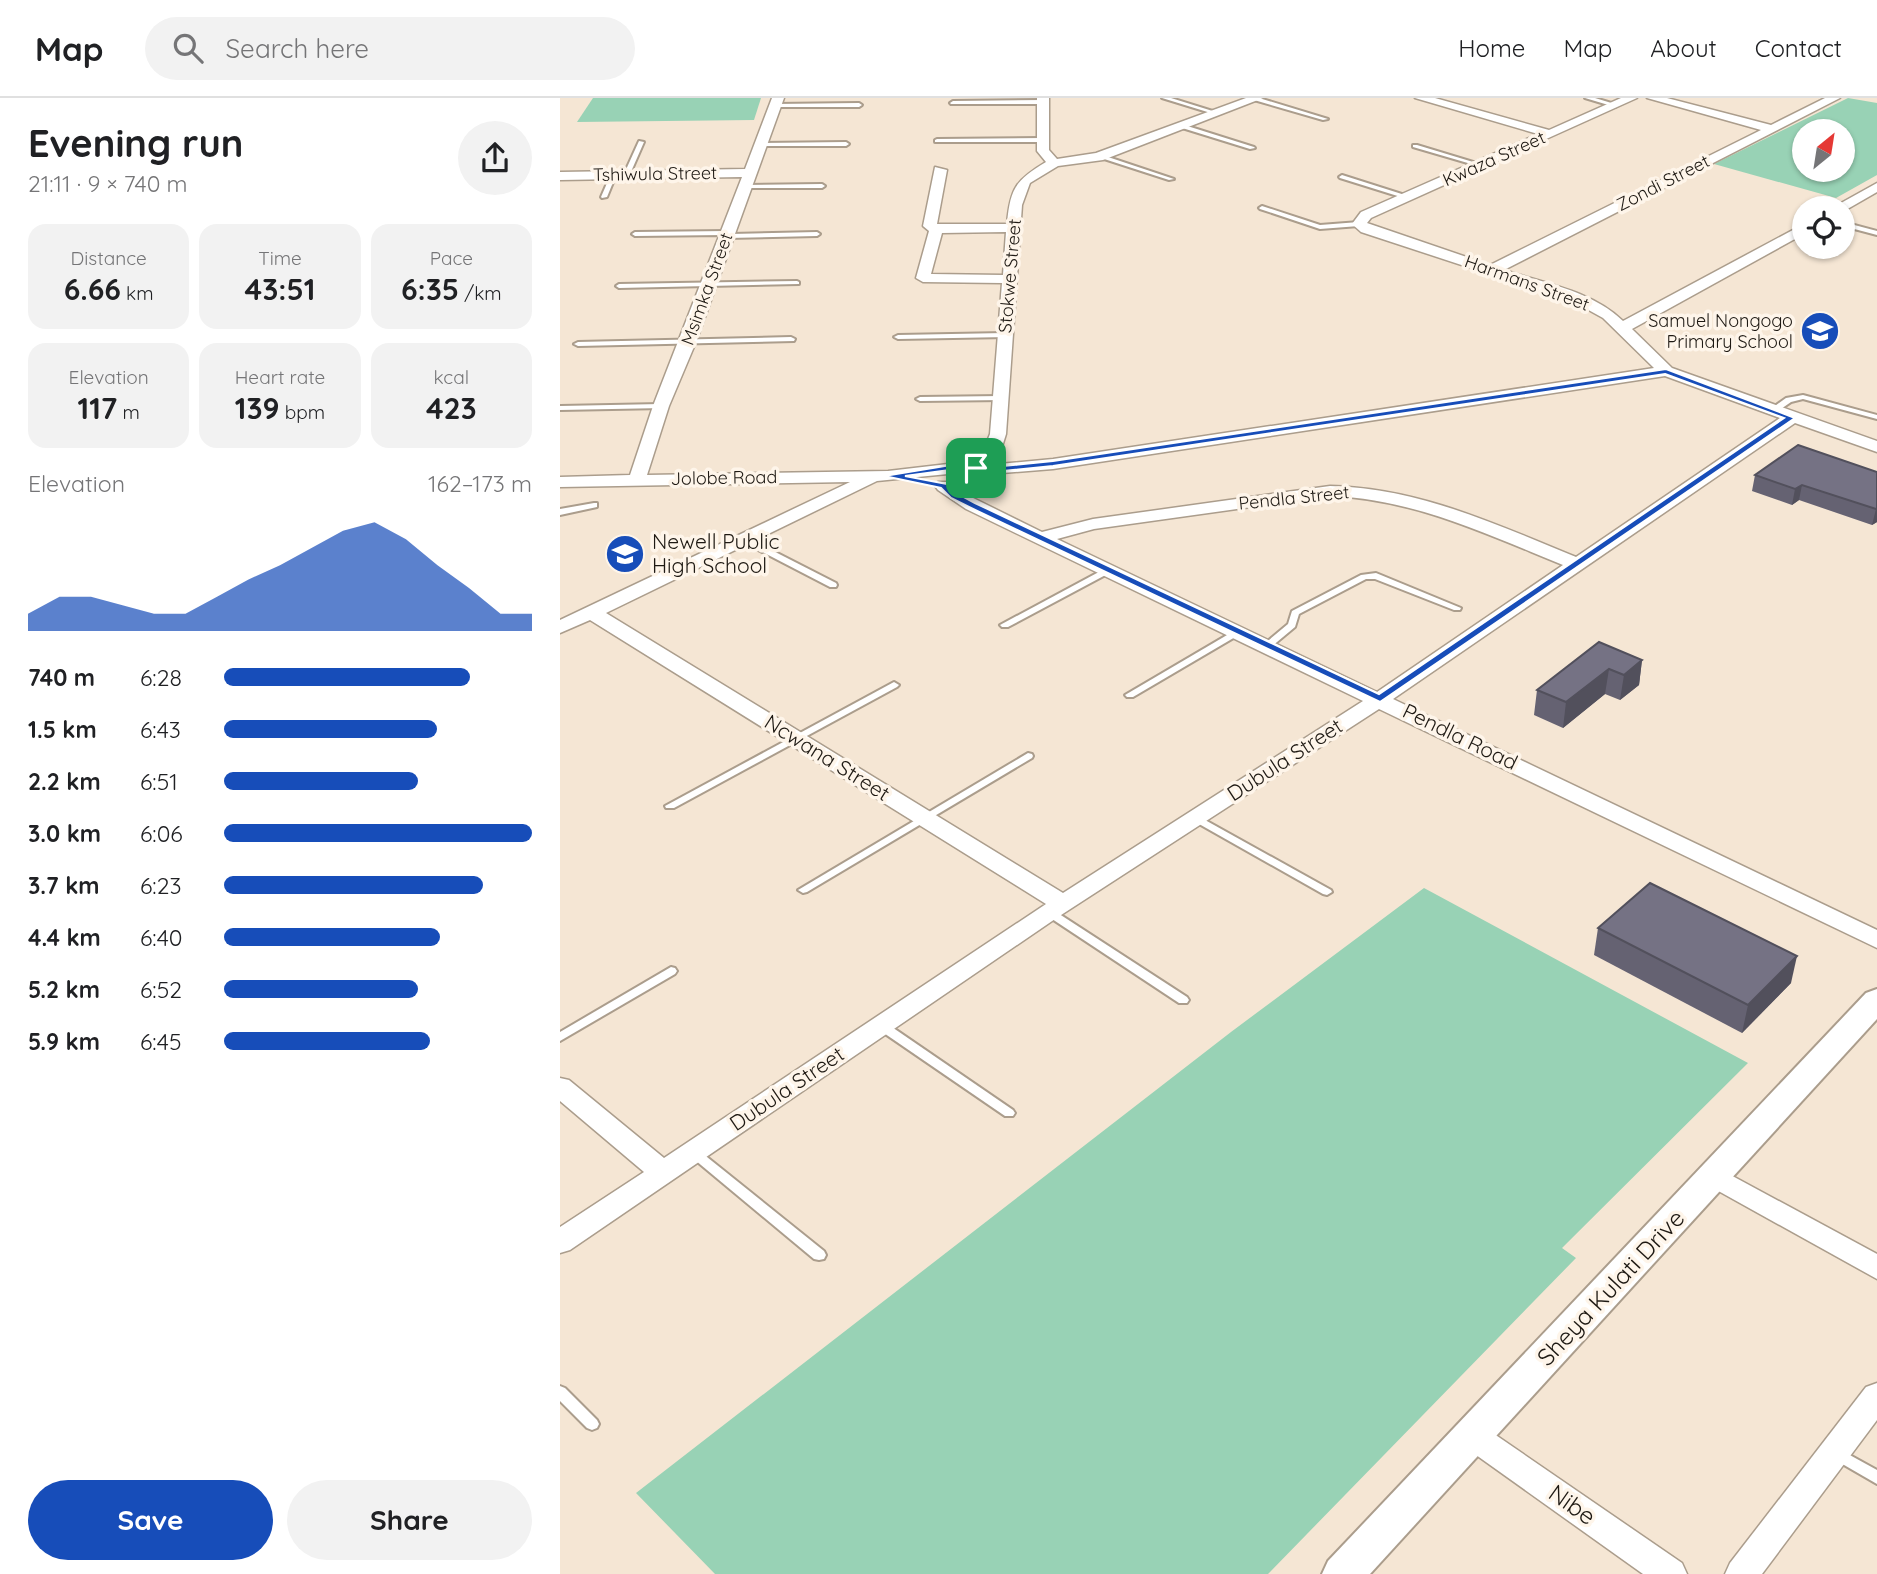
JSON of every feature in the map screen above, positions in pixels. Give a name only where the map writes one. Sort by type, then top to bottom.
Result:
[{"type":"street","points":[[1043,100],[1043,151],[1054,163],[1100,156],[1257,98]]},
{"type":"street","points":[[1421,98],[1550,134]]},
{"type":"street","name":"Kwaza Street","points":[[1358,223],[1406,197],[1631,98]]},
{"type":"street","points":[[1653,98],[1772,129]]},
{"type":"street","name":"Zondi Street","points":[[1492,270],[1835,98]]},
{"type":"street","name":"Msimka Street","points":[[638,480],[660,406],[688,342],[777,102]]},
{"type":"street","name":"Stokwe Street","points":[[980,475],[998,434],[1015,205],[1024,181],[1054,163]]},
{"type":"street","points":[[940,170],[930,226],[937,229],[1014,228]]},
{"type":"street","name":"Tshiwula Street","points":[[560,176],[620,175],[747,180]]},
{"type":"street","points":[[1855,199],[1877,187]]},
{"type":"street","name":"Harmans Street","points":[[1358,223],[1366,229],[1595,306],[1666,371],[1877,447]]},
{"type":"street","points":[[937,229],[931,240],[923,278],[1009,278]]},
{"type":"street","points":[[1621,329],[1792,236]]},
{"type":"street","points":[[980,475],[1666,371]]},
{"type":"street","name":"Dubula Street","points":[[560,1242],[1057,908],[1380,699],[1791,418]]},
{"type":"street","name":"Jolobe Road","points":[[560,482],[882,476],[945,480],[980,475]]},
{"type":"street","name":"Pendla Road","points":[[980,475],[983,501],[1004,518]]},
{"type":"street","points":[[560,627],[882,476]]},
{"type":"street","name":"Pendla Road","points":[[945,480],[954,496],[1877,940]]},
{"type":"street","name":"Pendla Street","points":[[1043,537],[1093,524],[1330,491],[1367,491],[1419,502],[1577,564]]},
{"type":"street","name":"Ncwana Street","points":[[591,612],[925,818],[1057,908]]},
{"type":"street","name":"Sheya Kulati Drive","points":[[1343,1574],[1877,1000]]},
{"type":"street","points":[[560,1087],[663,1172]]},
{"type":"street","points":[[1714,1176],[1877,1268]]},
{"type":"street","points":[[1742,1574],[1877,1396]]},
{"type":"street","name":"Nibe","points":[[1473,1436],[1670,1574]]},
{"type":"lane","points":[[1165,98],[1216,113]]},
{"type":"lane","points":[[1257,98],[1325,119]]},
{"type":"lane","points":[[1588,98],[1615,105]]},
{"type":"lane","points":[[953,103],[1043,100]]},
{"type":"lane","points":[[777,102],[859,105]]},
{"type":"lane","points":[[1181,126],[1252,148]]},
{"type":"lane","points":[[937,141],[1043,141]]},
{"type":"lane","points":[[604,197],[641,142]]},
{"type":"lane","points":[[760,145],[846,144]]},
{"type":"lane","points":[[1415,146],[1480,165]]},
{"type":"lane","points":[[1100,156],[1171,179]]},
{"type":"lane","points":[[1342,177],[1406,197]]},
{"type":"lane","points":[[747,180],[822,186]]},
{"type":"lane","points":[[1262,208],[1320,227],[1358,223]]},
{"type":"lane","points":[[1855,227],[1877,233]]},
{"type":"lane","points":[[635,234],[817,234]]},
{"type":"lane","points":[[619,286],[797,283]]},
{"type":"lane","points":[[898,337],[1005,335]]},
{"type":"lane","points":[[578,344],[791,339]]},
{"type":"lane","points":[[1772,411],[1789,400],[1803,397],[1877,417]]},
{"type":"lane","points":[[920,399],[1001,398]]},
{"type":"lane","points":[[560,408],[660,406]]},
{"type":"lane","points":[[560,512],[594,505]]},
{"type":"lane","points":[[744,539],[833,584]]},
{"type":"lane","points":[[1005,625],[1110,569]]},
{"type":"lane","points":[[1268,645],[1293,625],[1295,613],[1364,577],[1384,578],[1457,608]]},
{"type":"lane","points":[[1130,695],[1239,631]]},
{"type":"lane","points":[[670,806],[894,685]]},
{"type":"lane","points":[[803,890],[1028,756]]},
{"type":"lane","name":"Dubula Street","points":[[1196,818],[1327,892]]},
{"type":"lane","points":[[1057,908],[1183,1000]]},
{"type":"lane","points":[[560,1037],[671,971]]},
{"type":"lane","points":[[882,1026],[1009,1113]]},
{"type":"lane","points":[[693,1153],[819,1255]]},
{"type":"lane","points":[[560,1392],[592,1424]]},
{"type":"lane","points":[[1835,1452],[1877,1478]]},
{"type":"green space","points":[[593,98],[761,98],[754,120],[577,122]]},
{"type":"green space","points":[[1848,98],[1877,103],[1877,175],[1840,196],[1829,196],[1714,164],[1792,126],[1792,182],[1855,182],[1855,119],[1805,119]]},
{"type":"green space","points":[[1424,888],[1748,1063],[1562,1248],[1576,1258],[1268,1574],[715,1574],[636,1493],[1231,1032]]},
{"type":"building","points":[[1798,445],[1877,472],[1877,509],[1802,485],[1795,489],[1755,475]]},
{"type":"building","points":[[1599,642],[1642,660],[1624,675],[1609,669],[1566,702],[1537,690]]},
{"type":"building","points":[[1650,883],[1797,956],[1748,1005],[1598,928]]},
{"type":"place","name":"Samuel Nongogo Primary School","points":[[1820,331]]},
{"type":"place","name":"Newell Public High School","points":[[625,554]]},
{"type":"route","points":[[1666,371],[1791,418],[1380,699],[972,505],[954,496],[944,486],[888,476],[967,466],[976,468],[982,471],[1053,464],[1666,371]]}]
